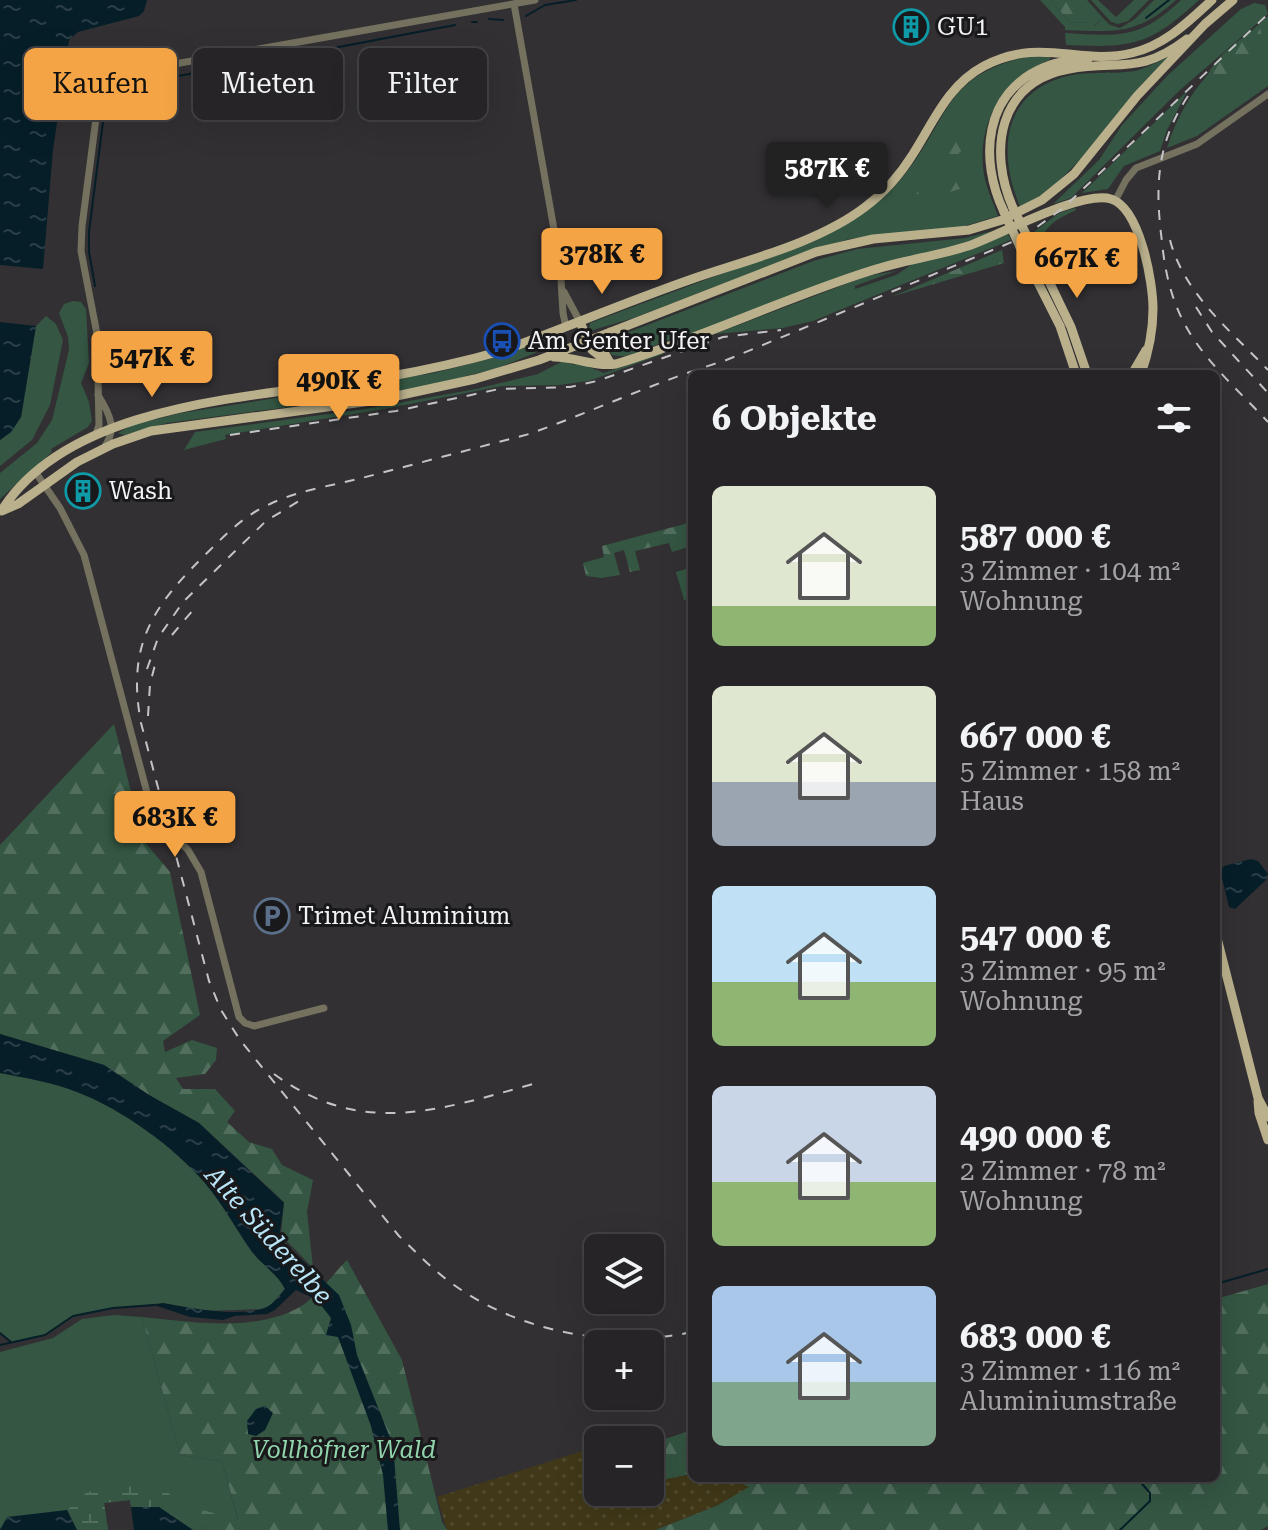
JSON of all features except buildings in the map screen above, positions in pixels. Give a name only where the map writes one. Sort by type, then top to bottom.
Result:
[{"type":"main road","points":[[1086,370],[1071,327],[992,185],[988,159],[992,126],[1003,103],[1024,79],[1044,67],[1063,61],[1136,52],[1161,42],[1212,0]]},
{"type":"main road","points":[[1008,210],[999,144],[1008,115],[1024,93],[1058,72],[1150,61],[1170,50],[1233,0]]},
{"type":"main road","points":[[1,512],[18,504],[68,467],[102,449],[151,431],[405,395],[507,371],[816,252],[873,239],[969,230],[1002,220],[1028,208],[1074,174],[1137,96],[1205,24]]},
{"type":"main road","points":[[1,512],[12,495],[62,452],[113,427],[174,410],[433,368],[505,350],[787,246],[861,210],[897,177],[949,95],[967,77],[987,65],[1012,55],[1038,51],[1103,57]]},
{"type":"main road","points":[[546,357],[611,365],[874,269],[968,246],[1072,204],[1098,198],[1115,201],[1131,216],[1143,252],[1153,309],[1142,370]]},
{"type":"main road","points":[[1025,244],[1060,326],[1075,370]]},
{"type":"main road","points":[[580,322],[595,355],[611,365]]},
{"type":"main road","points":[[566,327],[573,347],[583,360]]},
{"type":"main road","points":[[610,332],[603,343],[603,351],[611,365]]},
{"type":"main road","points":[[1134,370],[1148,347]]},
{"type":"main road","points":[[1220,950],[1268,1140]]},
{"type":"main road","points":[[1258,1098],[1268,1117]]},
{"type":"street","points":[[96,434],[99,425],[97,334],[81,239],[98,103],[112,81],[141,70],[535,0]]},
{"type":"street","points":[[514,4],[560,263],[566,327]]},
{"type":"street","points":[[1115,201],[1136,168],[1197,144],[1268,94]]},
{"type":"street","points":[[563,289],[580,322]]},
{"type":"street","points":[[97,394],[113,427],[102,449]]},
{"type":"street","points":[[36,473],[72,529],[84,555],[152,812],[197,861],[239,1017],[247,1024],[257,1025],[324,1008]]},
{"type":"green space","points":[[1040,0],[1050,0],[1070,22],[1095,26],[1103,18],[1110,25],[1120,28],[1135,19],[1154,0],[1176,0],[1150,20],[1125,29],[1098,31],[1065,30]]},
{"type":"green space","points":[[1050,0],[1087,0],[1103,18],[1094,26],[1091,23],[1070,22]]},
{"type":"green space","points":[[1091,0],[1098,0],[1116,17],[1134,0],[1149,0],[1128,21],[1118,24],[1111,22]]},
{"type":"green space","points":[[1181,0],[1199,0],[1166,27],[1138,41],[1108,46],[1066,45],[1065,33],[1100,35],[1140,29]]},
{"type":"green space","points":[[1254,3],[1265,5],[1268,14],[1180,90],[1071,198],[1053,204],[1099,160],[1122,125],[1167,76],[1241,9]]},
{"type":"green space","points":[[1268,16],[1268,86],[1197,136],[1167,148],[1184,108],[1207,75]]},
{"type":"green space","points":[[1259,25],[1261,41],[1249,64],[1227,80],[1206,82],[1220,57]]},
{"type":"green space","points":[[1030,56],[1050,56],[1050,60],[1018,78],[1006,91],[996,105],[984,138],[984,175],[998,216],[958,228],[849,239],[806,252],[634,318],[589,329],[590,323],[812,240],[851,220],[896,185],[965,86],[1002,64]]},
{"type":"green space","points":[[1170,56],[1150,75],[1064,176],[1021,209],[1009,170],[1008,151],[1009,132],[1025,100],[1040,87],[1060,78],[1135,71]]},
{"type":"green space","points":[[1188,90],[1160,151],[1124,166],[1108,189],[1082,193]]},
{"type":"green space","points":[[969,115],[967,145],[957,155],[941,161],[935,156],[958,122]]},
{"type":"green space","points":[[958,166],[969,168],[969,186],[912,204],[918,190]]},
{"type":"green space","points":[[1075,208],[1047,229],[1044,233],[1049,236],[1041,247],[1037,237],[1043,234],[1036,236],[1034,232],[1059,213]]},
{"type":"green space","points":[[992,231],[985,236],[637,353],[612,355],[608,348],[616,337],[813,261],[857,249],[965,238]]},
{"type":"green space","points":[[1008,234],[1011,240],[813,321],[783,328],[715,334],[867,276],[896,271],[855,286],[855,289],[896,275],[914,263],[977,247]]},
{"type":"green space","points":[[1002,250],[1004,263],[891,297]]},
{"type":"green space","points":[[81,302],[86,309],[89,363],[81,383],[89,402],[92,421],[88,427],[51,449],[52,452],[0,499],[0,473],[37,443],[52,420],[69,350],[68,337],[59,313],[64,304]]},
{"type":"green space","points":[[46,316],[56,324],[63,340],[50,405],[32,440],[0,466],[0,440],[11,432],[21,417],[36,326]]},
{"type":"green space","points":[[551,338],[554,345],[498,368],[431,385],[379,395],[167,423],[124,435],[118,433],[132,425],[181,413],[434,373],[500,356]]},
{"type":"green space","points":[[663,353],[589,381],[502,386],[225,435],[226,439],[184,450],[195,432],[365,409],[476,389],[538,374],[563,361],[575,365],[577,362],[604,373]]},
{"type":"green space","points":[[688,523],[688,547],[672,552],[669,543],[635,551],[640,570],[630,572],[624,550],[614,553],[620,575],[601,578],[586,576],[583,563],[604,557],[602,546]]},
{"type":"green space","points":[[688,568],[688,600],[684,600],[676,572]]},
{"type":"green space","points":[[114,724],[143,840],[170,872],[200,1015],[163,1041],[165,1052],[192,1040],[217,1048],[216,1060],[205,1074],[176,1078],[183,1089],[215,1089],[235,1111],[227,1122],[249,1142],[272,1149],[282,1165],[313,1180],[307,1212],[313,1268],[281,1235],[284,1202],[199,1123],[104,1065],[0,1034],[0,845]]},
{"type":"green space","points":[[0,1073],[58,1086],[94,1099],[163,1143],[205,1183],[250,1249],[285,1289],[270,1306],[261,1309],[204,1311],[163,1303],[113,1308],[73,1316],[45,1335],[11,1342],[0,1333]]},
{"type":"green space","name":"Vollhöfner Wald","points":[[347,1260],[402,1360],[442,1522],[447,1530],[208,1530],[178,1514],[185,1505],[238,1520],[222,1461],[180,1455],[142,1317],[224,1323],[285,1314],[303,1305]]},
{"type":"green space","points":[[1268,1284],[1268,1526],[1261,1530],[655,1530],[718,1505],[748,1487],[738,1482],[1220,1482],[1220,1298]]},
{"type":"green space","points":[[114,1315],[142,1317],[180,1455],[222,1461],[238,1521],[179,1514],[208,1530],[193,1530],[159,1507],[131,1507],[130,1500],[104,1503],[108,1530],[77,1530],[67,1510],[0,1528],[0,1352],[53,1338],[82,1319]]},
{"type":"green space","points":[[688,1431],[688,1475],[664,1479],[664,1439]]},
{"type":"green space","points":[[157,1483],[172,1496],[178,1515],[204,1530],[193,1530],[159,1507],[131,1507],[130,1500],[104,1503],[108,1530],[77,1530],[67,1510],[87,1492]]},
{"type":"sand","points":[[584,1450],[584,1506],[664,1506],[664,1479],[688,1475],[688,1482],[738,1482],[749,1487],[718,1505],[655,1530],[447,1530],[437,1497]]},
{"type":"water","points":[[0,0],[147,0],[139,16],[78,32],[69,40],[68,48],[24,48],[24,120],[57,120],[43,269],[0,265]]},
{"type":"water","points":[[0,322],[36,326],[21,417],[11,432],[0,440]]},
{"type":"water","points":[[1251,859],[1258,861],[1268,874],[1266,880],[1235,909],[1229,907],[1220,870],[1224,866]]},
{"type":"water","name":"Alte Süderelbe","points":[[0,1034],[104,1065],[199,1123],[284,1203],[279,1238],[339,1295],[351,1325],[357,1355],[393,1445],[400,1530],[388,1530],[383,1475],[371,1426],[338,1337],[326,1335],[331,1318],[317,1300],[296,1290],[267,1314],[223,1320],[190,1317],[154,1305],[163,1303],[244,1312],[269,1306],[285,1289],[254,1254],[205,1183],[163,1143],[94,1099],[58,1086],[0,1073]]},
{"type":"water","points":[[265,1406],[273,1413],[265,1430],[256,1436],[248,1434],[247,1421],[256,1409]]},
{"type":"water","points":[[131,1507],[159,1507],[193,1530],[134,1530]]},
{"type":"water","points":[[67,1510],[77,1530],[0,1530],[7,1517]]},
{"type":"waterway","points":[[526,16],[545,5],[576,0]]},
{"type":"waterway","points":[[1146,18],[1169,0]]},
{"type":"waterway","points":[[489,19],[503,20]]},
{"type":"waterway","points":[[472,22],[477,22]]},
{"type":"waterway","points":[[333,48],[455,25]]},
{"type":"waterway","points":[[95,286],[89,232],[105,106],[114,92],[124,86],[193,73]]},
{"type":"waterway","points":[[1220,1283],[1268,1269]]},
{"type":"waterway","points":[[0,1345],[45,1335],[73,1316],[113,1308],[155,1305]]},
{"type":"waterway","points":[[0,1333],[11,1342]]},
{"type":"waterway","points":[[1120,1530],[1150,1501],[1150,1493],[1140,1482]]},
{"type":"railway","points":[[698,370],[1012,242],[1033,230],[1063,208],[1268,14]]},
{"type":"railway","points":[[1188,96],[1169,131],[1160,166],[1163,254],[1174,298],[1188,330],[1219,370]]},
{"type":"railway","points":[[1170,240],[1197,295],[1268,370]]},
{"type":"railway","points":[[1196,307],[1212,332],[1268,393]]},
{"type":"railway","points":[[230,435],[396,411],[499,389],[570,387],[597,381],[723,337],[781,330]]},
{"type":"railway","points":[[1220,371],[1268,422]]},
{"type":"railway","points":[[688,373],[529,434],[302,492],[252,513],[189,571],[159,608],[141,648],[137,695],[141,723],[209,981],[221,1010],[240,1040],[399,1236],[454,1285],[509,1315],[538,1325],[568,1333],[631,1339],[688,1333]]},
{"type":"railway","points":[[147,669],[158,638],[183,602],[266,521],[299,501]]},
{"type":"railway","points":[[172,635],[193,610]]},
{"type":"railway","points":[[148,716],[150,684],[156,661]]},
{"type":"railway","points":[[274,1074],[307,1094],[338,1106],[370,1112],[401,1113],[433,1109],[533,1084]]},
{"type":"place","name":"GU1","points":[[911,27]]},
{"type":"place","name":"Am Genter Ufer","points":[[502,341]]},
{"type":"place","name":"Wash","points":[[83,491]]},
{"type":"place","name":"Trimet Aluminium","points":[[272,916]]}]
